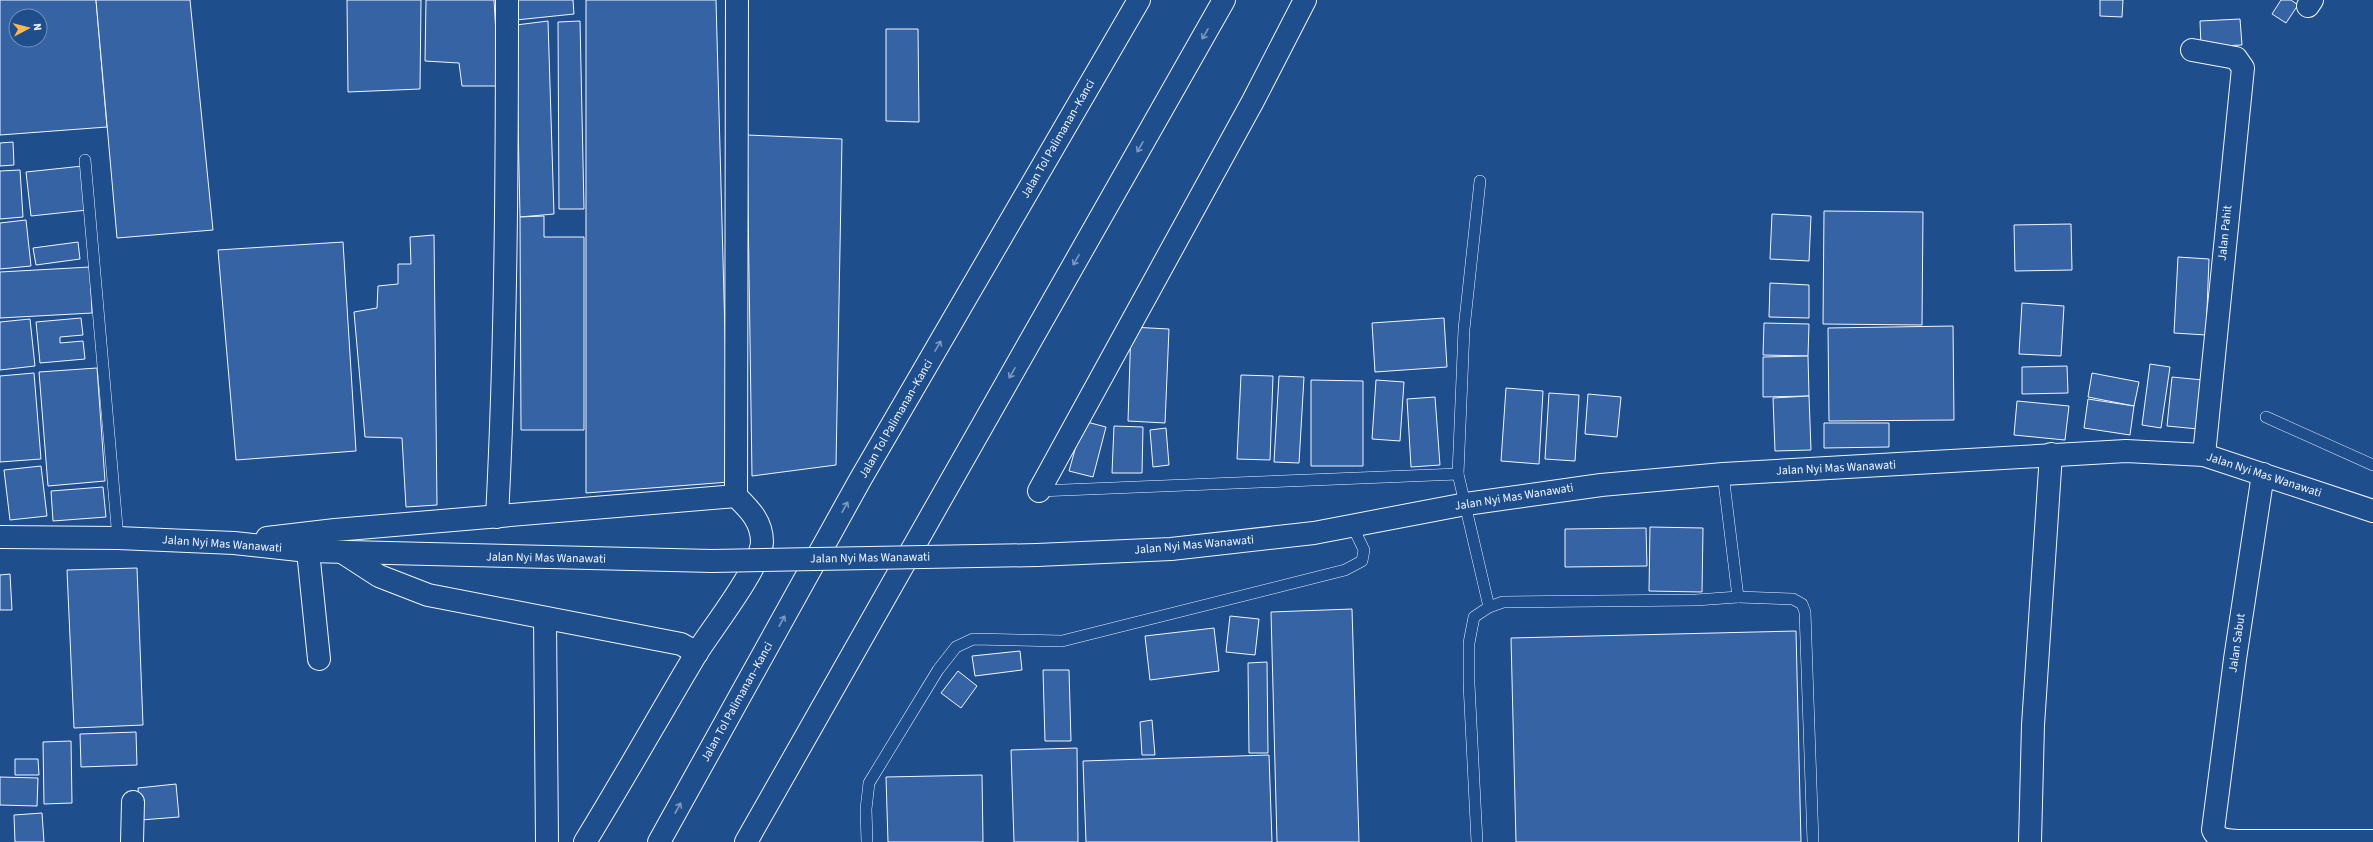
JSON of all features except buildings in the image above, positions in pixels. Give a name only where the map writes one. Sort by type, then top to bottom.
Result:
[{"type":"main road","points":[[497,517],[502,416],[506,239],[507,0]]},
{"type":"main road","points":[[585,842],[697,653],[749,575],[762,543],[760,526],[753,513],[736,496],[737,0]]},
{"type":"main road","name":"Jalan Tol Palimanan–Kanci","points":[[659,842],[860,480],[1139,0]]},
{"type":"main road","points":[[746,842],[1224,0]]},
{"type":"main road","points":[[1039,490],[1249,108],[1306,0]]},
{"type":"main road","name":"Jalan Pahit","points":[[2192,50],[2236,58],[2243,68],[2204,455]]},
{"type":"main road","name":"Jalan Nyi Mas Wanawati","points":[[0,537],[118,538],[234,543],[308,551],[712,561],[1037,555],[1171,549],[1353,527],[1466,504],[1601,484],[1723,474],[2051,454],[2126,451],[2204,455],[2373,511]]},
{"type":"main road","points":[[2030,842],[2034,717],[2051,454]]},
{"type":"main road","name":"Jalan Sabut","points":[[2263,474],[2212,830],[2216,836],[2223,839],[2373,841]]},
{"type":"main road","points":[[234,543],[335,530],[736,496]]},
{"type":"main road","points":[[308,551],[319,659]]},
{"type":"main road","points":[[341,552],[379,576],[428,595],[681,644],[697,653]]},
{"type":"main road","points":[[545,618],[547,842]]},
{"type":"main road","points":[[132,842],[133,802]]},
{"type":"lane","points":[[85,160],[118,538]]},
{"type":"lane","points":[[1480,181],[1464,329],[1458,474],[1466,504],[1488,607]]},
{"type":"lane","points":[[2266,418],[2373,465]]},
{"type":"lane","points":[[1039,490],[1458,474]]},
{"type":"lane","points":[[1723,474],[1738,597]]},
{"type":"lane","points":[[867,842],[866,808],[869,783],[938,670],[956,647],[973,639],[1062,641],[1345,570],[1362,561],[1364,550],[1353,527]]},
{"type":"lane","points":[[1477,842],[1468,684],[1469,643],[1474,617],[1488,607],[1503,602],[1696,600],[1738,597],[1793,599],[1802,604],[1805,612],[1812,842]]}]
